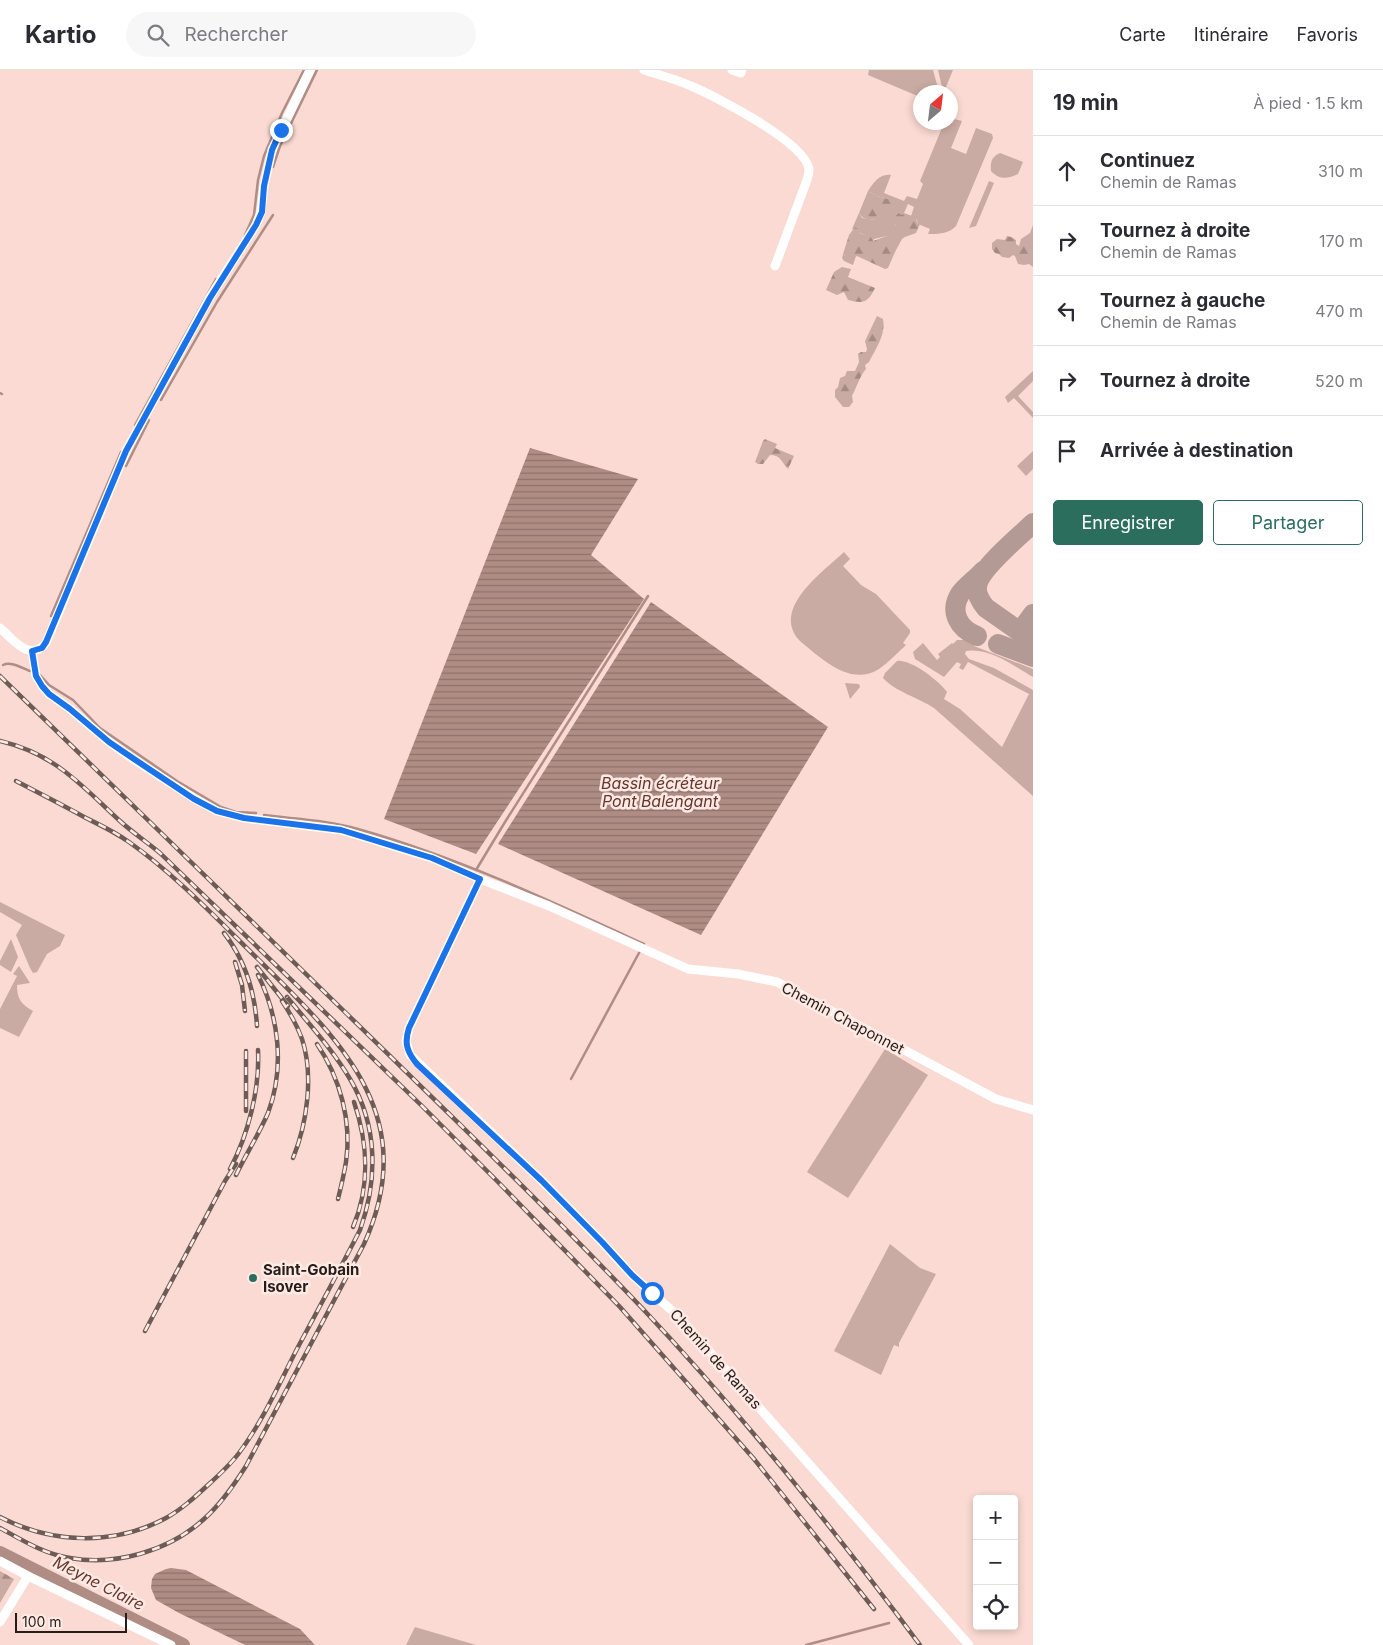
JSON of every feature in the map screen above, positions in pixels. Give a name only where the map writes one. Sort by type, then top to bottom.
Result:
[{"type":"street","points":[[0,628],[25,649],[32,651],[42,648],[46,642],[130,444],[210,298],[256,225],[262,212],[272,150],[310,70]]},
{"type":"street","points":[[644,70],[689,85],[729,104],[774,132],[805,159],[809,169],[808,180],[775,266]]},
{"type":"street","points":[[732,70],[741,74],[742,70]]},
{"type":"street","points":[[32,651],[36,676],[49,694],[109,742],[194,799],[217,811],[244,818],[341,830],[432,858],[480,879]]},
{"type":"street","name":"Chemin Chaponnet","points":[[480,879],[549,906],[688,969],[738,974],[777,982],[996,1099],[1033,1110]]},
{"type":"street","name":"Chemin de Ramas","points":[[480,879],[409,1028],[406,1042],[410,1055],[542,1181],[632,1275],[679,1317],[969,1645]]},
{"type":"street","points":[[0,1561],[171,1645]]},
{"type":"street","points":[[0,1622],[28,1576]]},
{"type":"green space","points":[[869,70],[933,70],[937,85],[913,85],[913,94],[868,75]]},
{"type":"green space","points":[[938,70],[953,70],[947,85],[942,85]]},
{"type":"green space","points":[[958,120],[962,121],[951,148],[966,154],[976,128],[992,134],[993,138],[956,226],[953,229],[940,234],[928,234],[930,229],[918,224],[917,220],[911,216],[914,207],[908,204],[895,225],[905,237],[895,252],[895,244],[887,236],[874,239],[873,241],[852,229],[859,213],[862,218],[875,220],[888,199],[868,191],[880,177],[891,175],[884,193],[904,201],[907,196],[917,199],[923,184],[920,181],[941,130],[958,130]]},
{"type":"green space","points":[[1000,153],[1023,162],[1018,174],[1004,178],[997,176],[991,171],[992,160]]},
{"type":"green space","points":[[989,181],[994,183],[976,226],[969,228]]},
{"type":"green space","points":[[868,191],[892,202],[889,213],[883,219],[866,219],[859,213]]},
{"type":"green space","points":[[899,213],[915,217],[918,224],[920,224],[916,233],[905,237],[894,228],[897,221],[894,217]]},
{"type":"green space","points":[[1033,225],[1033,267],[1029,264],[1018,264],[1013,255],[1009,258],[1002,257],[992,249],[992,243],[997,239],[1005,240],[1007,236],[1016,240],[1016,244],[1019,246],[1021,239],[1030,233]]},
{"type":"green space","points":[[855,227],[860,233],[869,234],[873,241],[887,236],[896,240],[895,252],[888,268],[885,269],[857,256],[855,257],[853,250],[848,255],[845,256],[843,254],[849,235]]},
{"type":"green space","points":[[853,250],[856,256],[853,265],[842,258],[843,254],[845,256]]},
{"type":"green space","points":[[842,267],[851,269],[848,277],[875,288],[870,297],[861,302],[853,301],[848,300],[844,292],[837,295],[826,290],[834,272]]},
{"type":"green space","points":[[877,316],[883,319],[882,336],[869,362],[865,365],[866,369],[852,396],[853,402],[849,407],[843,407],[835,397],[835,390],[838,387],[840,378],[845,376],[847,371],[855,371],[859,362],[858,354],[866,352],[865,341]]},
{"type":"green space","points":[[1033,371],[1033,381],[1018,396],[1033,412],[1033,418],[1014,398],[1008,403],[1005,397]]},
{"type":"green space","points":[[765,439],[777,444],[775,448],[794,456],[788,469],[774,455],[770,455],[763,464],[755,462]]},
{"type":"green space","points":[[1033,451],[1033,469],[1026,476],[1017,466]]},
{"type":"green space","points":[[844,552],[850,559],[843,566],[861,585],[876,594],[910,630],[903,643],[906,645],[883,666],[868,674],[858,675],[837,669],[800,641],[792,629],[791,616],[795,604],[803,592]]},
{"type":"green space","points":[[957,640],[974,643],[974,646],[1033,669],[1033,677],[1010,663],[984,652],[966,651],[965,654],[969,659],[994,668],[1033,690],[1033,796],[934,708],[900,691],[883,678],[885,673],[897,661],[910,663],[917,667],[943,687],[947,692],[944,699],[960,709],[1002,747],[1029,694],[968,662],[963,670],[959,668],[961,664],[957,662],[944,677],[915,659],[913,652],[923,643],[937,660],[940,657],[938,654]]},
{"type":"green space","points":[[845,683],[859,684],[860,687],[850,699]]},
{"type":"green space","points":[[0,902],[65,935],[60,946],[47,954],[37,972],[33,973],[30,968],[16,935],[22,925],[0,912]]},
{"type":"green space","points":[[11,939],[18,957],[11,972],[0,965],[0,961]]},
{"type":"green space","points":[[19,966],[30,983],[17,985],[19,998],[25,1006],[33,1011],[19,1037],[0,1028],[0,1009],[17,976],[13,974]]},
{"type":"green space","points":[[885,1049],[928,1075],[848,1198],[807,1172]]},
{"type":"green space","points":[[890,1244],[920,1268],[936,1274],[899,1343],[899,1347],[894,1345],[881,1375],[834,1351]]},
{"type":"green space","points":[[0,1571],[14,1579],[0,1603]]},
{"type":"green space","points":[[415,1627],[476,1645],[406,1645]]},
{"type":"water","points":[[530,448],[638,479],[591,555],[644,599],[476,854],[384,819]]},
{"type":"water","name":"Bassin écréteur Pont Balengant","points":[[651,602],[828,727],[701,935],[498,844]]},
{"type":"water","points":[[171,1568],[186,1570],[300,1629],[315,1645],[245,1645],[179,1613],[156,1600],[151,1588],[152,1579],[155,1574]]},
{"type":"waterway","points":[[245,235],[254,215],[258,180],[264,156],[282,113],[304,70]]},
{"type":"waterway","points":[[273,167],[280,146],[317,70]]},
{"type":"waterway","points":[[161,400],[217,302],[273,215]]},
{"type":"waterway","points":[[135,425],[216,279]]},
{"type":"waterway","points":[[126,466],[149,420]]},
{"type":"waterway","points":[[51,616],[121,452]]},
{"type":"waterway","points":[[476,870],[648,596]]},
{"type":"waterway","points":[[3,665],[13,664],[30,671]]},
{"type":"waterway","points":[[40,675],[49,685],[73,700],[100,728],[177,781],[221,807],[236,812],[256,813]]},
{"type":"waterway","points":[[264,815],[347,826],[395,840],[467,866],[539,896],[644,944],[643,946]]},
{"type":"waterway","points":[[571,1079],[640,951]]},
{"type":"waterway","name":"Meyne Claire","points":[[0,1553],[183,1645]]},
{"type":"waterway","points":[[806,1645],[889,1623]]},
{"type":"taxiway","points":[[1033,523],[984,572],[977,587],[979,598],[986,608],[1033,641]]},
{"type":"taxiway","points":[[977,636],[965,629],[961,624],[955,607],[960,594],[983,571]]},
{"type":"taxiway","points":[[1033,614],[1023,631],[1027,637],[1033,639]]},
{"type":"taxiway","points":[[998,644],[1033,657]]},
{"type":"railway","points":[[0,676],[496,1160],[642,1308],[786,1472],[920,1645]]},
{"type":"railway","points":[[0,741],[36,754],[66,772],[125,825],[160,853],[422,1106],[620,1307],[754,1459],[874,1609]]},
{"type":"railway","points":[[0,1528],[34,1546],[60,1556],[88,1560],[105,1560],[141,1554],[158,1548],[175,1540],[204,1519],[227,1494],[246,1466],[364,1244],[379,1199],[384,1158],[378,1121],[365,1086],[345,1054],[320,1023],[291,992],[197,899],[147,855],[113,832],[16,781]]},
{"type":"railway","points":[[224,933],[238,954],[248,977],[254,1001],[257,1026]]},
{"type":"railway","points":[[235,962],[242,985],[245,1011]]},
{"type":"railway","points":[[257,967],[288,1006]]},
{"type":"railway","points":[[236,1175],[268,1113],[277,1078],[278,1061],[275,1025],[271,1008],[258,975]]},
{"type":"railway","points":[[0,1517],[20,1526],[62,1537],[104,1537],[146,1527],[177,1511],[220,1474],[248,1441],[263,1415],[360,1230],[366,1211],[372,1173],[370,1134],[366,1115],[359,1097],[336,1058],[287,997]]},
{"type":"railway","points":[[282,1001],[302,1039],[308,1068],[305,1115],[293,1158]]},
{"type":"railway","points":[[317,1044],[338,1085],[346,1116],[347,1147],[338,1199]]},
{"type":"railway","points":[[230,1169],[242,1142],[252,1111],[257,1080],[258,1050]]},
{"type":"railway","points":[[246,1051],[246,1111]]},
{"type":"railway","points":[[353,1227],[362,1196],[365,1165],[362,1133],[354,1102]]},
{"type":"railway","points":[[145,1331],[225,1181],[236,1164]]},
{"type":"place","name":"Saint-Gobain Isover","points":[[253,1278]]},
{"type":"route","points":[[281,130],[272,150],[267,171],[262,212],[178,354],[126,451],[46,642],[42,648],[32,651],[36,676],[49,694],[109,742],[194,799],[217,811],[244,818],[341,830],[432,858],[480,879],[409,1028],[406,1036],[408,1051],[417,1064],[542,1181],[632,1275],[652,1293]]}]
